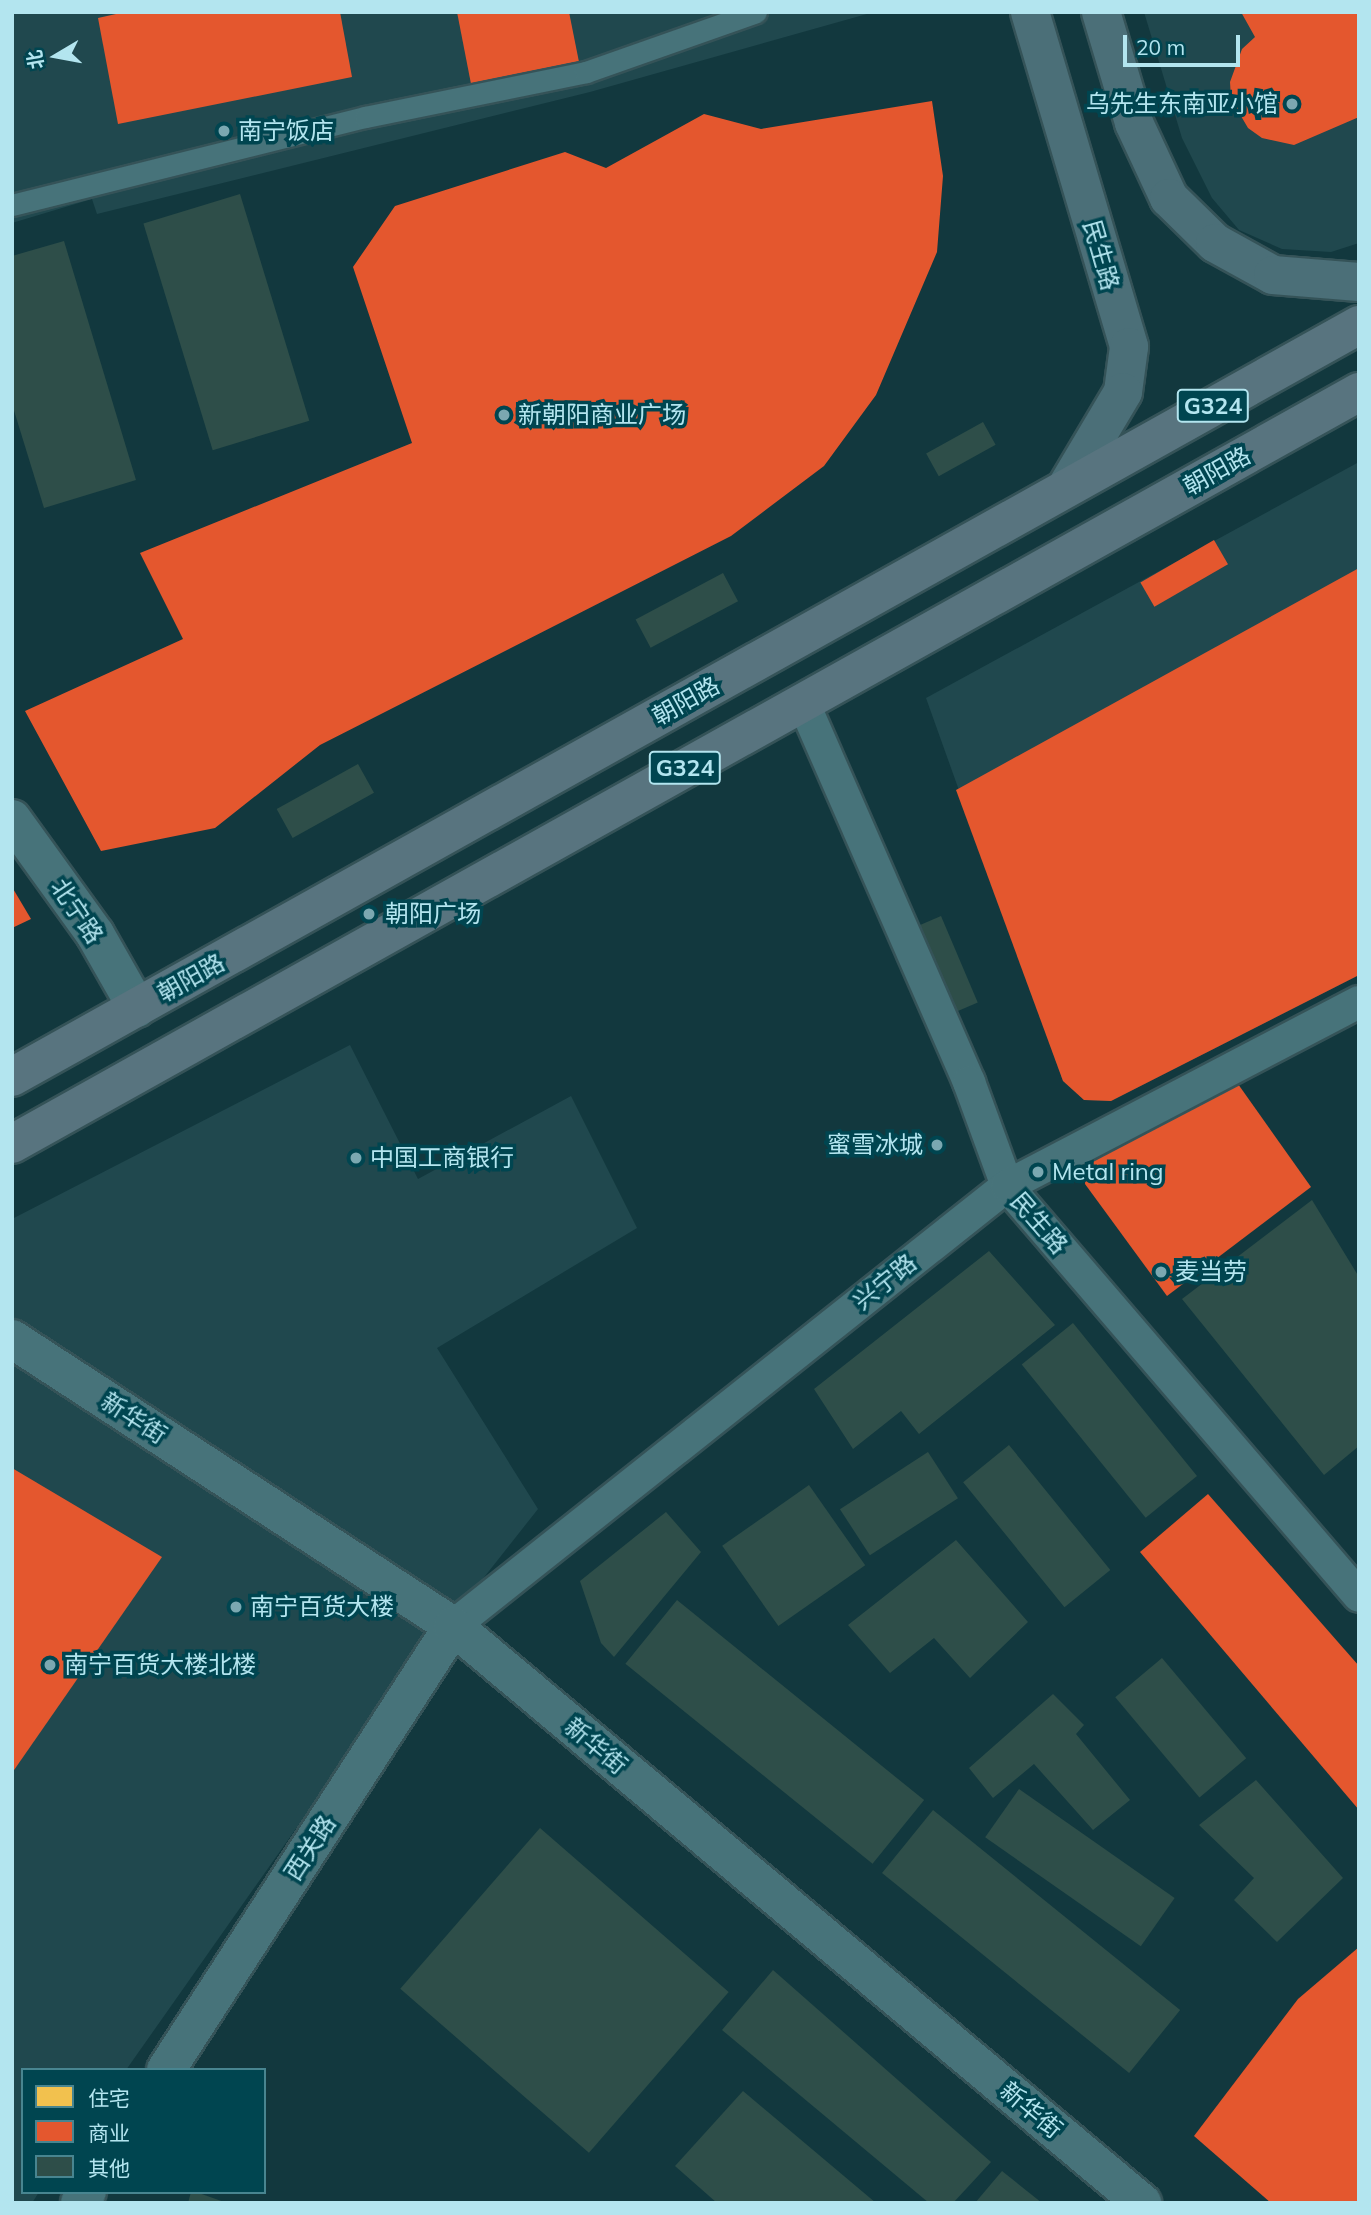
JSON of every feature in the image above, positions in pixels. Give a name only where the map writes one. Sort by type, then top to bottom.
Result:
[{"type":"main road","name":"民生路","points":[[1030,12],[1129,347],[1123,392],[1066,488]]},
{"type":"main road","points":[[1101,12],[1134,123],[1169,198],[1215,243],[1273,275],[1359,282]]},
{"type":"main road","name":"朝阳路","points":[[12,1077],[1359,325]]},
{"type":"main road","name":"朝阳路","points":[[12,1144],[1359,392]]},
{"type":"street","name":"民生路","points":[[803,702],[969,1082],[1007,1186],[1359,1595]]},
{"type":"street","name":"北宁路","points":[[12,819],[95,934],[137,1008]]},
{"type":"street","name":"兴宁路","points":[[453,1626],[1007,1186],[1359,1002]]},
{"type":"street","name":"新华街","points":[[12,1339],[453,1626],[1142,2203]]},
{"type":"street","name":"西关路","points":[[167,2068],[453,1626]]},
{"type":"lane","points":[[12,205],[365,117],[586,72],[703,19],[755,12]]},
{"type":"shaded area","name":"南宁饭店","points":[[12,12],[874,12],[590,92],[97,214],[92,199],[12,223]]},
{"type":"shaded area","points":[[1144,12],[1359,12],[1359,243],[1331,252],[1282,249],[1239,230],[1212,198],[1182,138]]},
{"type":"shaded area","points":[[1359,462],[1359,975],[1111,1101],[1084,1100],[1063,1081],[926,698]]},
{"type":"shaded area","name":"南宁百货大楼","points":[[350,1045],[418,1179],[571,1096],[637,1228],[437,1348],[538,1509],[383,1705],[127,2068],[21,2068],[21,2194],[38,2194],[32,2203],[12,2203],[12,1219]]},
{"type":"building: 住宅","points":[[1359,592],[1359,724],[1306,754],[1321,782],[1186,857],[1115,728]]},
{"type":"building: 商业","points":[[125,12],[340,12],[352,77],[118,124],[98,18]]},
{"type":"building: 商业","points":[[457,12],[569,12],[580,67],[472,89]]},
{"type":"building: 商业","points":[[1241,12],[1359,12],[1359,117],[1294,145],[1262,138],[1248,128],[1231,99],[1230,82],[1242,49],[1255,37]]},
{"type":"building: 商业","points":[[932,101],[943,176],[937,252],[876,395],[824,466],[731,536],[320,745],[215,828],[101,851],[25,711],[183,639],[140,553],[412,443],[353,267],[395,206],[565,152],[606,168],[704,114],[761,129]]},
{"type":"building: 商业","points":[[1214,540],[1228,564],[1154,607],[1140,582]]},
{"type":"building: 商业","points":[[1359,568],[1359,975],[1111,1101],[1084,1100],[1063,1081],[956,790]]},
{"type":"building: 商业","points":[[12,887],[31,919],[12,928]]},
{"type":"building: 商业","points":[[1238,1084],[1311,1187],[1167,1296],[1085,1184],[1086,1164]]},
{"type":"building: 商业","name":"南宁百货大楼北楼","points":[[12,1468],[162,1557],[12,1773]]},
{"type":"building: 商业","points":[[1208,1494],[1359,1666],[1359,1810],[1140,1552]]},
{"type":"building: 商业","points":[[1359,1947],[1359,2203],[1271,2203],[1194,2136],[1298,1999]]},
{"type":"building: 其他","points":[[240,194],[309,421],[213,450],[143,224]]},
{"type":"building: 其他","points":[[64,241],[136,480],[44,508],[12,404],[12,256]]},
{"type":"building: 其他","points":[[983,422],[996,445],[939,476],[926,454]]},
{"type":"building: 其他","points":[[723,573],[738,601],[651,648],[636,619]]},
{"type":"building: 其他","points":[[358,764],[374,793],[293,838],[277,809]]},
{"type":"building: 其他","points":[[941,916],[978,1003],[956,1012],[919,925]]},
{"type":"building: 其他","points":[[1312,1200],[1359,1277],[1359,1446],[1324,1475],[1182,1299]]},
{"type":"building: 其他","points":[[989,1251],[1055,1325],[919,1434],[901,1411],[853,1449],[814,1389]]},
{"type":"building: 其他","points":[[1073,1323],[1197,1476],[1146,1518],[1022,1365]]},
{"type":"building: 其他","points":[[1009,1445],[1110,1570],[1064,1607],[963,1482]]},
{"type":"building: 其他","points":[[928,1452],[958,1498],[870,1555],[840,1509]]},
{"type":"building: 其他","points":[[809,1485],[865,1565],[778,1626],[722,1546]]},
{"type":"building: 其他","points":[[666,1512],[701,1552],[614,1657],[601,1643],[580,1581]]},
{"type":"building: 其他","points":[[956,1540],[1028,1622],[970,1678],[934,1638],[890,1673],[848,1625]]},
{"type":"building: 其他","points":[[677,1600],[924,1800],[873,1864],[625,1664]]},
{"type":"building: 其他","points":[[1162,1658],[1246,1758],[1199,1798],[1115,1697]]},
{"type":"building: 其他","points":[[1053,1694],[1084,1725],[1076,1734],[1130,1800],[1093,1830],[1034,1764],[993,1798],[969,1768]]},
{"type":"building: 其他","points":[[1256,1780],[1343,1878],[1277,1942],[1234,1900],[1254,1878],[1199,1825]]},
{"type":"building: 其他","points":[[1019,1789],[1175,1898],[1141,1946],[985,1837]]},
{"type":"building: 其他","points":[[933,1810],[1180,2010],[1129,2073],[882,1873]]},
{"type":"building: 其他","points":[[540,1828],[729,1992],[589,2153],[400,1989]]},
{"type":"building: 其他","points":[[773,1970],[991,2162],[953,2203],[929,2203],[722,2030]]},
{"type":"building: 其他","points":[[743,2091],[876,2203],[717,2203],[675,2166]]},
{"type":"building: 其他","points":[[1002,2171],[1042,2203],[975,2203]]},
{"type":"building: 其他","points":[[190,2194],[202,2194],[227,2203],[188,2203]]},
{"type":"place","name":"乌先生东南亚小馆","points":[[1292,104]]},
{"type":"place","name":"南宁饭店","points":[[224,131]]},
{"type":"place","name":"新朝阳商业广场","points":[[504,415]]},
{"type":"place","name":"朝阳广场","points":[[369,914]]},
{"type":"place","name":"蜜雪冰城","points":[[937,1145]]},
{"type":"place","name":"中国工商银行","points":[[356,1158]]},
{"type":"place","name":"Metal ring","points":[[1038,1172]]},
{"type":"place","name":"麦当劳","points":[[1161,1272]]},
{"type":"place","name":"南宁百货大楼","points":[[236,1607]]},
{"type":"place","name":"南宁百货大楼北楼","points":[[50,1665]]}]
